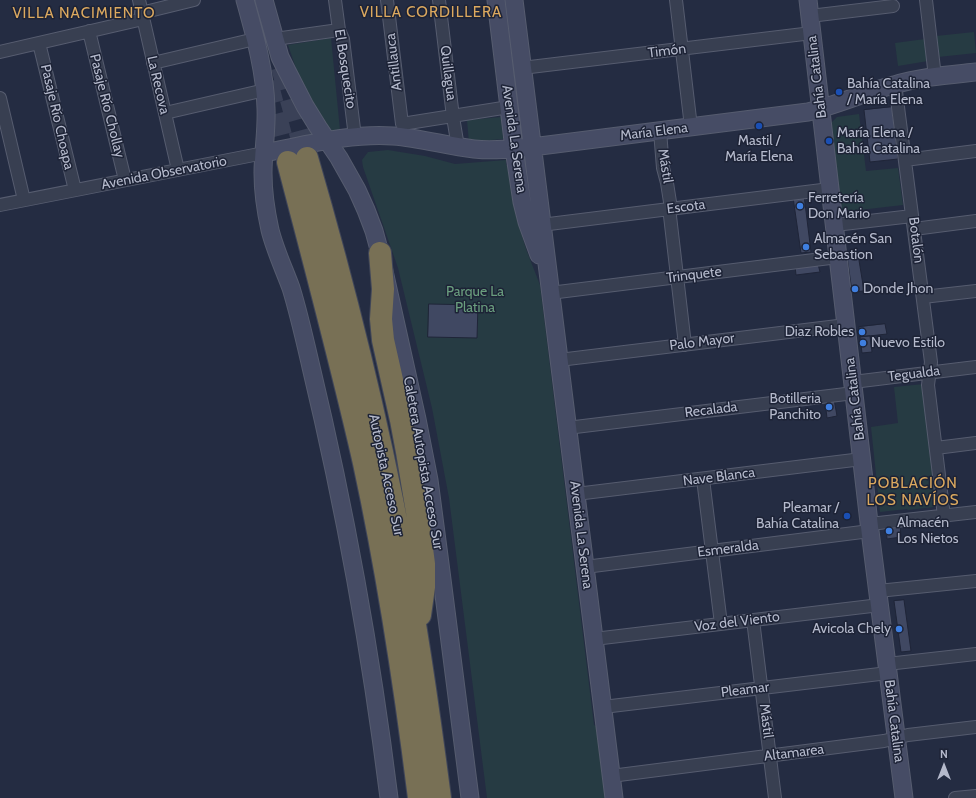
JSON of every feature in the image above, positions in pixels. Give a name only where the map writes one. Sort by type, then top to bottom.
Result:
[{"type":"highway","name":"Autopista Acceso Sur","points":[[420,798],[398,645],[373,506],[352,411],[328,316],[298,160],[321,208],[360,354],[390,488],[403,554],[419,652],[440,798]]},
{"type":"highway","points":[[380,253],[383,289],[381,319],[383,340],[408,452],[424,564],[419,652]]},
{"type":"street","name":"La Recova","points":[[138,0],[178,170]]},
{"type":"street","points":[[0,52],[89,32],[194,0]]},
{"type":"street","points":[[245,0],[262,68],[265,90],[266,122],[264,186],[270,229],[273,242],[291,289],[322,412],[362,610],[376,698],[389,798]]},
{"type":"street","points":[[264,0],[280,57],[305,106],[328,141]]},
{"type":"street","name":"El Bosquecito","points":[[335,0],[339,30],[342,39],[355,137]]},
{"type":"street","name":"Antillauca","points":[[387,0],[402,124],[453,117]]},
{"type":"street","name":"Quillagua","points":[[439,0],[458,147]]},
{"type":"street","name":"Avenida La Serena","points":[[496,0],[522,202],[525,216],[536,247],[548,273]]},
{"type":"street","name":"Avenida La Serena","points":[[514,0],[614,798]]},
{"type":"street","points":[[676,0],[691,127]]},
{"type":"street","points":[[926,0],[935,77]]},
{"type":"street","points":[[809,8],[893,6]]},
{"type":"street","name":"Bahía Catalina","points":[[809,8],[870,528],[904,798]]},
{"type":"street","points":[[275,39],[339,30]]},
{"type":"street","name":"Pasaje Río Chollay","points":[[89,32],[125,180]]},
{"type":"street","name":"Timón","points":[[522,68],[812,33]]},
{"type":"street","points":[[153,63],[255,39]]},
{"type":"street","name":"Pasaje Río Choapa","points":[[39,43],[75,190]]},
{"type":"street","name":"María Elena","points":[[328,141],[368,136],[393,136],[458,147],[489,150],[514,149],[808,112],[895,84],[976,72]]},
{"type":"street","name":"Botalón","points":[[895,84],[931,362],[928,385],[944,516]]},
{"type":"street","points":[[165,113],[265,90]]},
{"type":"street","points":[[0,98],[24,200]]},
{"type":"street","points":[[453,117],[509,107]]},
{"type":"street","name":"Mástil","points":[[660,131],[663,168],[668,183],[670,216],[685,345]]},
{"type":"street","name":"Avenida Observatorio","points":[[0,204],[328,141]]},
{"type":"street","name":"Caletera Autopista Acceso Sur","points":[[328,141],[346,168],[369,217],[380,253],[416,412],[429,480],[440,556],[470,798]]},
{"type":"street","points":[[905,160],[976,151]]},
{"type":"street","name":"Escota","points":[[541,225],[830,189]]},
{"type":"street","points":[[834,225],[912,216]]},
{"type":"street","points":[[914,229],[976,222]]},
{"type":"street","name":"Trinquete","points":[[550,293],[838,257]]},
{"type":"street","points":[[923,297],[976,291]]},
{"type":"street","name":"Palo Mayor","points":[[559,360],[846,325]]},
{"type":"street","name":"Tegualda","points":[[854,387],[930,373],[976,367]]},
{"type":"street","name":"Recalada","points":[[567,428],[854,387]]},
{"type":"street","points":[[936,448],[976,443]]},
{"type":"street","name":"Nave Blanca","points":[[576,494],[862,460]]},
{"type":"street","points":[[703,479],[721,624]]},
{"type":"street","name":"Esmeralda","points":[[585,567],[712,551],[976,512]]},
{"type":"street","name":"Voz del Viento","points":[[594,639],[753,620],[976,581]]},
{"type":"street","name":"Mástil","points":[[753,620],[775,798]]},
{"type":"street","name":"Pleamar","points":[[603,707],[761,688],[976,654]]},
{"type":"street","name":"Altamarea","points":[[612,776],[884,741],[908,735],[976,727]]},
{"type":"street","points":[[955,798],[976,796]]},
{"type":"green space","points":[[974,32],[976,53],[938,57],[936,36]]},
{"type":"green space","points":[[331,38],[340,130],[327,132],[303,89],[288,45]]},
{"type":"green space","points":[[925,39],[928,61],[898,66],[895,43]]},
{"type":"green space","points":[[859,114],[866,171],[898,168],[903,205],[842,212],[831,123],[837,117]]},
{"type":"green space","points":[[501,117],[503,139],[469,142],[467,120]]},
{"type":"green space","name":"Parque La Platina","points":[[388,150],[425,156],[455,164],[506,160],[506,165],[508,165],[516,216],[526,249],[540,285],[594,725],[596,726],[605,798],[487,798],[449,498],[432,408],[398,268],[363,167],[362,160],[368,152]]},
{"type":"green space","points":[[924,384],[939,505],[934,507],[880,512],[871,427],[898,423],[894,387]]},
{"type":"building","points":[[892,107],[898,159],[870,162],[864,110]]},
{"type":"building","points":[[804,195],[811,252],[801,253],[793,197]]},
{"type":"building","points":[[858,254],[864,291],[852,292],[847,256]]},
{"type":"building","points":[[818,264],[820,272],[796,275],[795,266]]},
{"type":"building","points":[[429,304],[478,305],[477,338],[428,337]]},
{"type":"building","points":[[885,324],[887,334],[860,337],[859,327]]},
{"type":"building","points":[[870,336],[872,352],[862,353],[860,337]]},
{"type":"building","points":[[834,399],[837,416],[827,418],[825,401]]},
{"type":"building","points":[[900,525],[901,537],[887,539],[886,526]]},
{"type":"building","points":[[904,600],[911,651],[901,652],[894,601]]},
{"type":"tunnel","points":[[282,67],[307,158]]},
{"type":"tunnel","points":[[267,82],[288,162]]},
{"type":"place","name":"Bahía Catalina / María Elena","points":[[839,92]]},
{"type":"place","name":"Mastil / María Elena","points":[[759,126]]},
{"type":"place","name":"María Elena / Bahía Catalina","points":[[829,141]]},
{"type":"place","name":"Ferretería Don Mario","points":[[800,206]]},
{"type":"place","name":"Almacén San Sebastion","points":[[806,247]]},
{"type":"place","name":"Donde Jhon","points":[[855,289]]},
{"type":"place","name":"Diaz Robles","points":[[862,332]]},
{"type":"place","name":"Nuevo Estilo","points":[[863,343]]},
{"type":"place","name":"Botilleria Panchito","points":[[829,407]]},
{"type":"place","name":"Pleamar / Bahía Catalina","points":[[847,516]]},
{"type":"place","name":"Almacén Los Nietos","points":[[889,531]]},
{"type":"place","name":"Avicola Chely","points":[[899,629]]},
{"type":"district","name":"VILLA CORDILLERA","points":[[431,13]]},
{"type":"district","name":"VILLA NACIMIENTO","points":[[84,14]]},
{"type":"district","name":"POBLACIÓN LOS NAVÍOS","points":[[913,492]]}]
